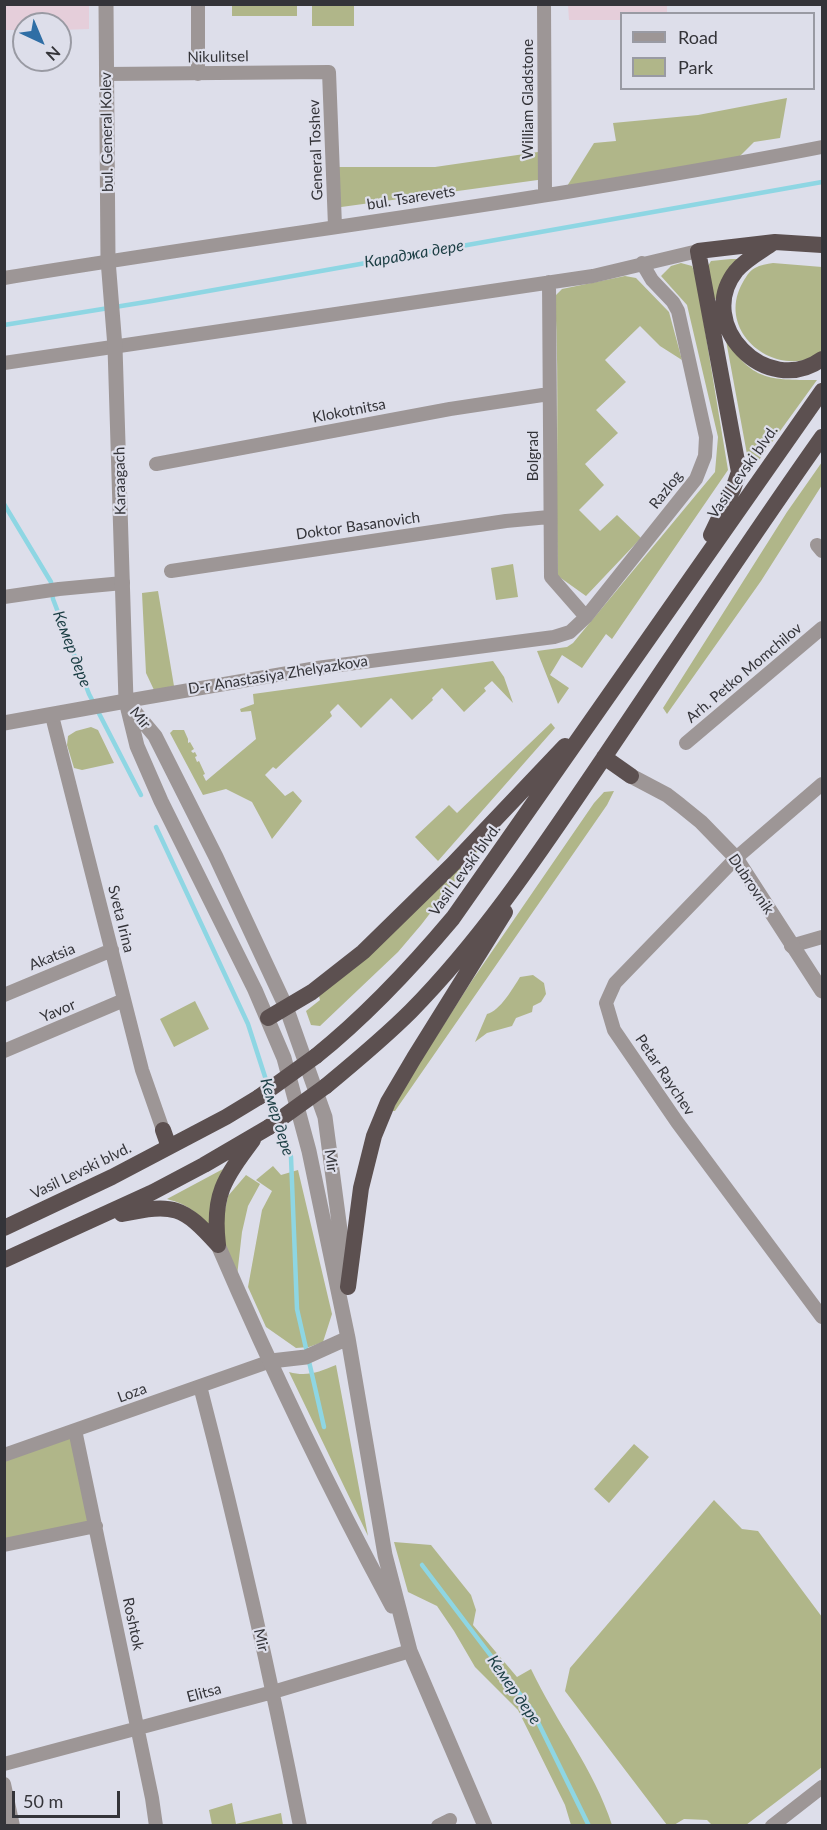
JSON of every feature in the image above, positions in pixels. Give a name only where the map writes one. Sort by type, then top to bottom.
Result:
[{"type":"highway","points":[[776,242],[751,257],[730,281],[724,304],[732,337],[748,357],[769,367],[792,369],[812,365],[822,359]]},
{"type":"highway","points":[[690,579],[734,489],[739,472],[698,251],[776,242],[822,245]]},
{"type":"highway","name":"Vasil Levski blvd.","points":[[4,1228],[93,1187],[169,1148],[259,1097],[316,1056],[386,994],[453,918],[822,391]]},
{"type":"highway","points":[[348,1287],[361,1188],[374,1136],[388,1102],[553,833],[822,437]]},
{"type":"highway","points":[[268,1018],[312,992],[386,930],[452,865],[603,706]]},
{"type":"highway","points":[[604,758],[631,776]]},
{"type":"highway","points":[[4,1260],[175,1180],[263,1130],[326,1086],[378,1042],[431,989],[469,944],[553,833]]},
{"type":"highway","points":[[163,1130],[169,1148]]},
{"type":"highway","points":[[218,1245],[215,1224],[220,1193],[230,1172],[263,1130]]},
{"type":"highway","points":[[91,1220],[149,1208],[166,1208],[183,1212],[192,1218],[218,1245]]},
{"type":"street","name":"bul. General Kolev","points":[[105,4],[109,268]]},
{"type":"street","points":[[198,4],[198,74]]},
{"type":"street","name":"William Gladstone","points":[[544,4],[545,194]]},
{"type":"street","name":"Nikulitsel","points":[[106,74],[329,72]]},
{"type":"street","name":"General Toshev","points":[[329,72],[335,226]]},
{"type":"street","name":"bul. Tsarevets","points":[[4,278],[109,268],[335,226],[732,164],[822,147]]},
{"type":"street","points":[[4,363],[593,276],[698,251]]},
{"type":"street","name":"Razlog","points":[[554,637],[570,632],[586,617],[696,479],[705,456],[706,437],[678,311],[673,302],[652,280],[642,263]]},
{"type":"street","name":"Karaagach","points":[[109,268],[116,347],[126,701]]},
{"type":"street","name":"Bolgrad","points":[[549,282],[551,576],[586,617]]},
{"type":"street","name":"Klokotnitsa","points":[[156,464],[450,409],[549,394]]},
{"type":"street","name":"Doktor Basanovich","points":[[171,571],[506,521],[549,517]]},
{"type":"street","points":[[4,597],[54,589],[123,583]]},
{"type":"street","name":"Arh. Petko Momchilov","points":[[686,743],[822,628]]},
{"type":"street","name":"D-r Anastasiya Zhelyazkova","points":[[4,723],[317,668],[554,637]]},
{"type":"street","name":"Mir","points":[[126,701],[155,736],[216,857],[286,1007],[325,1117],[348,1287],[348,1338]]},
{"type":"street","name":"Mir","points":[[126,701],[136,746],[268,1018],[284,1058],[309,1151],[348,1338],[385,1555],[403,1628],[410,1651],[485,1826]]},
{"type":"street","name":"Sveta Irina","points":[[52,716],[142,1070],[163,1130]]},
{"type":"street","name":"Dubrovnik","points":[[631,776],[667,795],[680,805],[701,822],[736,858],[822,991]]},
{"type":"street","name":"Petar Raychev","points":[[822,784],[736,858],[615,983],[608,994],[606,1003],[614,1030],[677,1122],[822,1317]]},
{"type":"street","points":[[791,945],[822,937]]},
{"type":"street","name":"Akatsia","points":[[4,994],[112,950]]},
{"type":"street","name":"Yavor","points":[[4,1052],[124,1000]]},
{"type":"street","name":"Mir","points":[[218,1245],[360,1547],[403,1628]]},
{"type":"street","points":[[271,1361],[306,1358],[348,1338]]},
{"type":"street","name":"Loza","points":[[4,1455],[271,1361]]},
{"type":"street","name":"Mir","points":[[200,1386],[228,1494],[273,1692],[300,1826]]},
{"type":"street","name":"Roshtok","points":[[75,1430],[156,1826]]},
{"type":"street","points":[[4,1545],[96,1526]]},
{"type":"street","name":"Elitsa","points":[[4,1764],[273,1692],[410,1651]]},
{"type":"street","points":[[4,1784],[12,1826]]},
{"type":"street","points":[[772,1826],[822,1787]]},
{"type":"shaded area","points":[[4,5],[89,5],[89,29],[72,30],[72,12],[12,12],[12,30],[5,30]]},
{"type":"shaded area","points":[[568,5],[667,5],[667,12],[620,12],[620,20],[569,20]]},
{"type":"green space","points":[[232,5],[297,5],[297,16],[232,16]]},
{"type":"green space","points":[[312,5],[354,5],[354,26],[312,26]]},
{"type":"green space","points":[[787,98],[780,138],[754,142],[732,164],[564,191],[594,143],[616,141],[613,123],[698,115]]},
{"type":"green space","points":[[545,151],[545,179],[334,208],[332,167],[435,167]]},
{"type":"green space","points":[[743,259],[717,300],[713,297],[708,266],[711,261]]},
{"type":"green space","points":[[681,263],[692,266],[696,276],[728,470],[612,639],[606,634],[582,668],[562,655],[550,675],[569,688],[558,704],[537,651],[567,647],[573,643],[715,472],[718,437],[687,305],[661,276],[671,266]]},
{"type":"green space","points":[[773,263],[822,267],[822,353],[804,360],[786,361],[769,356],[754,347],[743,334],[737,318],[736,301],[743,282],[753,269]]},
{"type":"green space","points":[[625,276],[636,278],[669,312],[682,360],[660,346],[640,326],[605,360],[626,382],[596,410],[618,433],[585,464],[604,485],[579,510],[600,531],[617,515],[641,538],[586,596],[558,576],[555,296],[562,289]]},
{"type":"green space","points":[[725,335],[743,361],[762,375],[774,378],[817,380],[754,467],[749,465]]},
{"type":"green space","points":[[822,462],[822,485],[761,581],[667,714],[663,708],[787,512]]},
{"type":"green space","points":[[513,564],[518,597],[496,600],[491,568]]},
{"type":"green space","points":[[158,591],[174,686],[154,690],[146,673],[142,593]]},
{"type":"green space","points":[[493,661],[504,677],[513,703],[492,681],[484,688],[486,691],[464,712],[442,688],[412,720],[391,698],[361,728],[338,704],[330,712],[332,716],[276,769],[273,767],[265,775],[285,796],[293,791],[302,801],[272,839],[252,802],[226,789],[203,795],[170,733],[173,730],[184,730],[188,743],[190,742],[194,749],[191,751],[197,756],[195,757],[205,774],[203,775],[206,781],[256,739],[251,711],[241,712],[240,709],[254,704],[253,694]]},
{"type":"green space","points":[[551,723],[555,728],[438,861],[415,837],[449,805],[457,813]]},
{"type":"green space","points":[[91,727],[98,730],[114,763],[82,770],[74,768],[67,745],[68,736]]},
{"type":"green space","points":[[614,791],[607,805],[395,1111],[392,1111],[407,1082],[471,982],[594,803],[604,792]]},
{"type":"green space","points":[[495,829],[398,952],[320,1026],[311,1025],[306,1011],[320,1000],[318,992]]},
{"type":"green space","points":[[533,975],[544,983],[546,994],[541,1002],[533,1006],[532,1012],[516,1018],[512,1026],[487,1033],[475,1042],[487,1014],[501,1004],[520,977]]},
{"type":"green space","points":[[195,1001],[209,1029],[174,1047],[160,1019]]},
{"type":"green space","points":[[273,1166],[281,1175],[298,1170],[332,1314],[323,1342],[309,1347],[296,1348],[266,1327],[248,1287],[262,1210],[272,1191],[256,1180]]},
{"type":"green space","points":[[223,1169],[212,1198],[212,1230],[192,1210],[167,1199]]},
{"type":"green space","points":[[246,1175],[260,1184],[248,1206],[242,1232],[237,1276],[225,1246],[223,1220],[228,1196]]},
{"type":"green space","points":[[336,1365],[368,1536],[289,1372],[313,1373]]},
{"type":"green space","points":[[75,1430],[96,1526],[5,1545],[4,1455]]},
{"type":"green space","points":[[634,1444],[649,1457],[609,1503],[594,1489]]},
{"type":"green space","points":[[714,1500],[742,1529],[758,1531],[822,1617],[822,1767],[746,1825],[712,1825],[707,1820],[684,1819],[674,1825],[667,1825],[565,1691],[570,1668]]},
{"type":"green space","points":[[394,1542],[431,1545],[471,1595],[476,1610],[473,1625],[517,1677],[531,1669],[595,1784],[612,1825],[571,1825],[565,1805],[518,1710],[475,1667],[437,1606],[408,1592]]},
{"type":"green space","points":[[232,1803],[236,1824],[281,1813],[283,1825],[212,1825],[209,1810]]},
{"type":"waterway","name":"Караджа дере","points":[[4,325],[152,301],[822,182]]},
{"type":"waterway","name":"Кемер дере","points":[[4,504],[51,582],[53,599],[89,694],[141,795]]},
{"type":"waterway","name":"Кемер дере","points":[[156,827],[248,1024],[268,1086]]},
{"type":"waterway","name":"Кемер дере","points":[[271,1094],[277,1115]]},
{"type":"waterway","name":"Кемер дере","points":[[280,1123],[291,1157],[297,1309],[324,1427]]},
{"type":"waterway","name":"Кемер дере","points":[[422,1565],[532,1710],[589,1826]]}]
